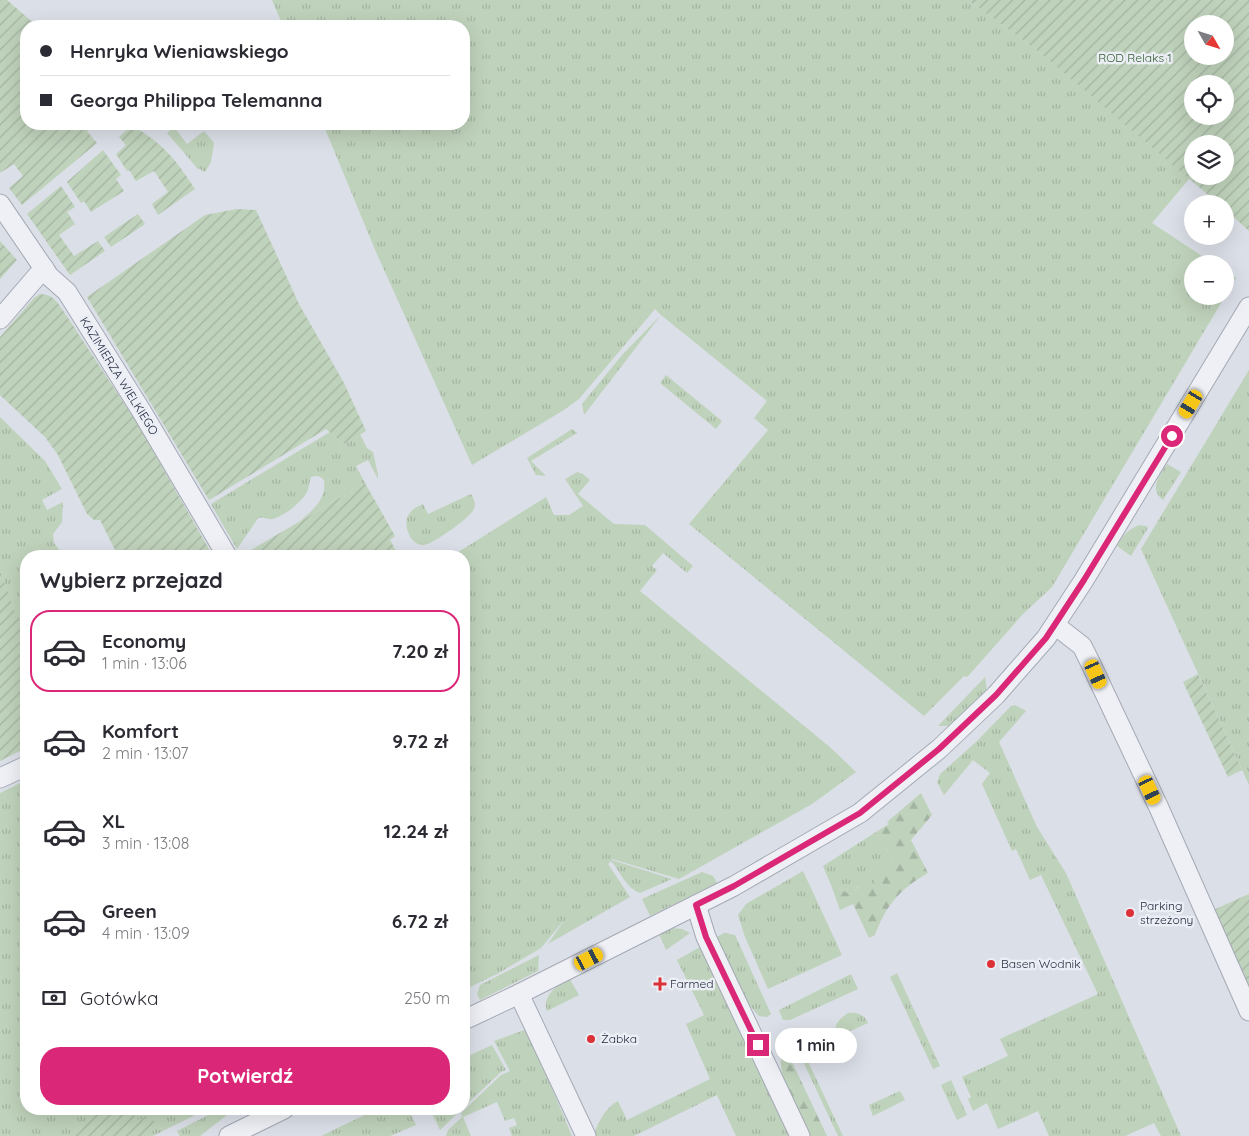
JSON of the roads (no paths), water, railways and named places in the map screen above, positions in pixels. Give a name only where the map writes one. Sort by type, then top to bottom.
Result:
[{"type":"street","name":"KAZIMIERZA WIELKIEGO","points":[[0,204],[44,268],[55,282],[67,292],[142,412],[223,550]]},
{"type":"street","points":[[0,318],[44,268]]},
{"type":"street","points":[[470,1017],[734,886],[860,813],[939,749],[996,695],[1046,638],[1084,580],[1249,307]]},
{"type":"street","points":[[1055,625],[1082,646],[1167,826],[1249,1011]]},
{"type":"street","points":[[0,778],[20,769]]},
{"type":"street","points":[[696,905],[706,937],[800,1136]]},
{"type":"street","points":[[519,994],[586,1136]]},
{"type":"street","points":[[229,1136],[272,1115]]},
{"type":"place","name":"Parking strzeżony","points":[[1130,913]]},
{"type":"place","name":"Basen Wodnik","points":[[991,964]]},
{"type":"place","name":"Farmed","points":[[660,984]]},
{"type":"place","name":"Żabka","points":[[591,1039]]},
{"type":"park label","name":"ROD Relaks 1","points":[[1135,58]]}]
